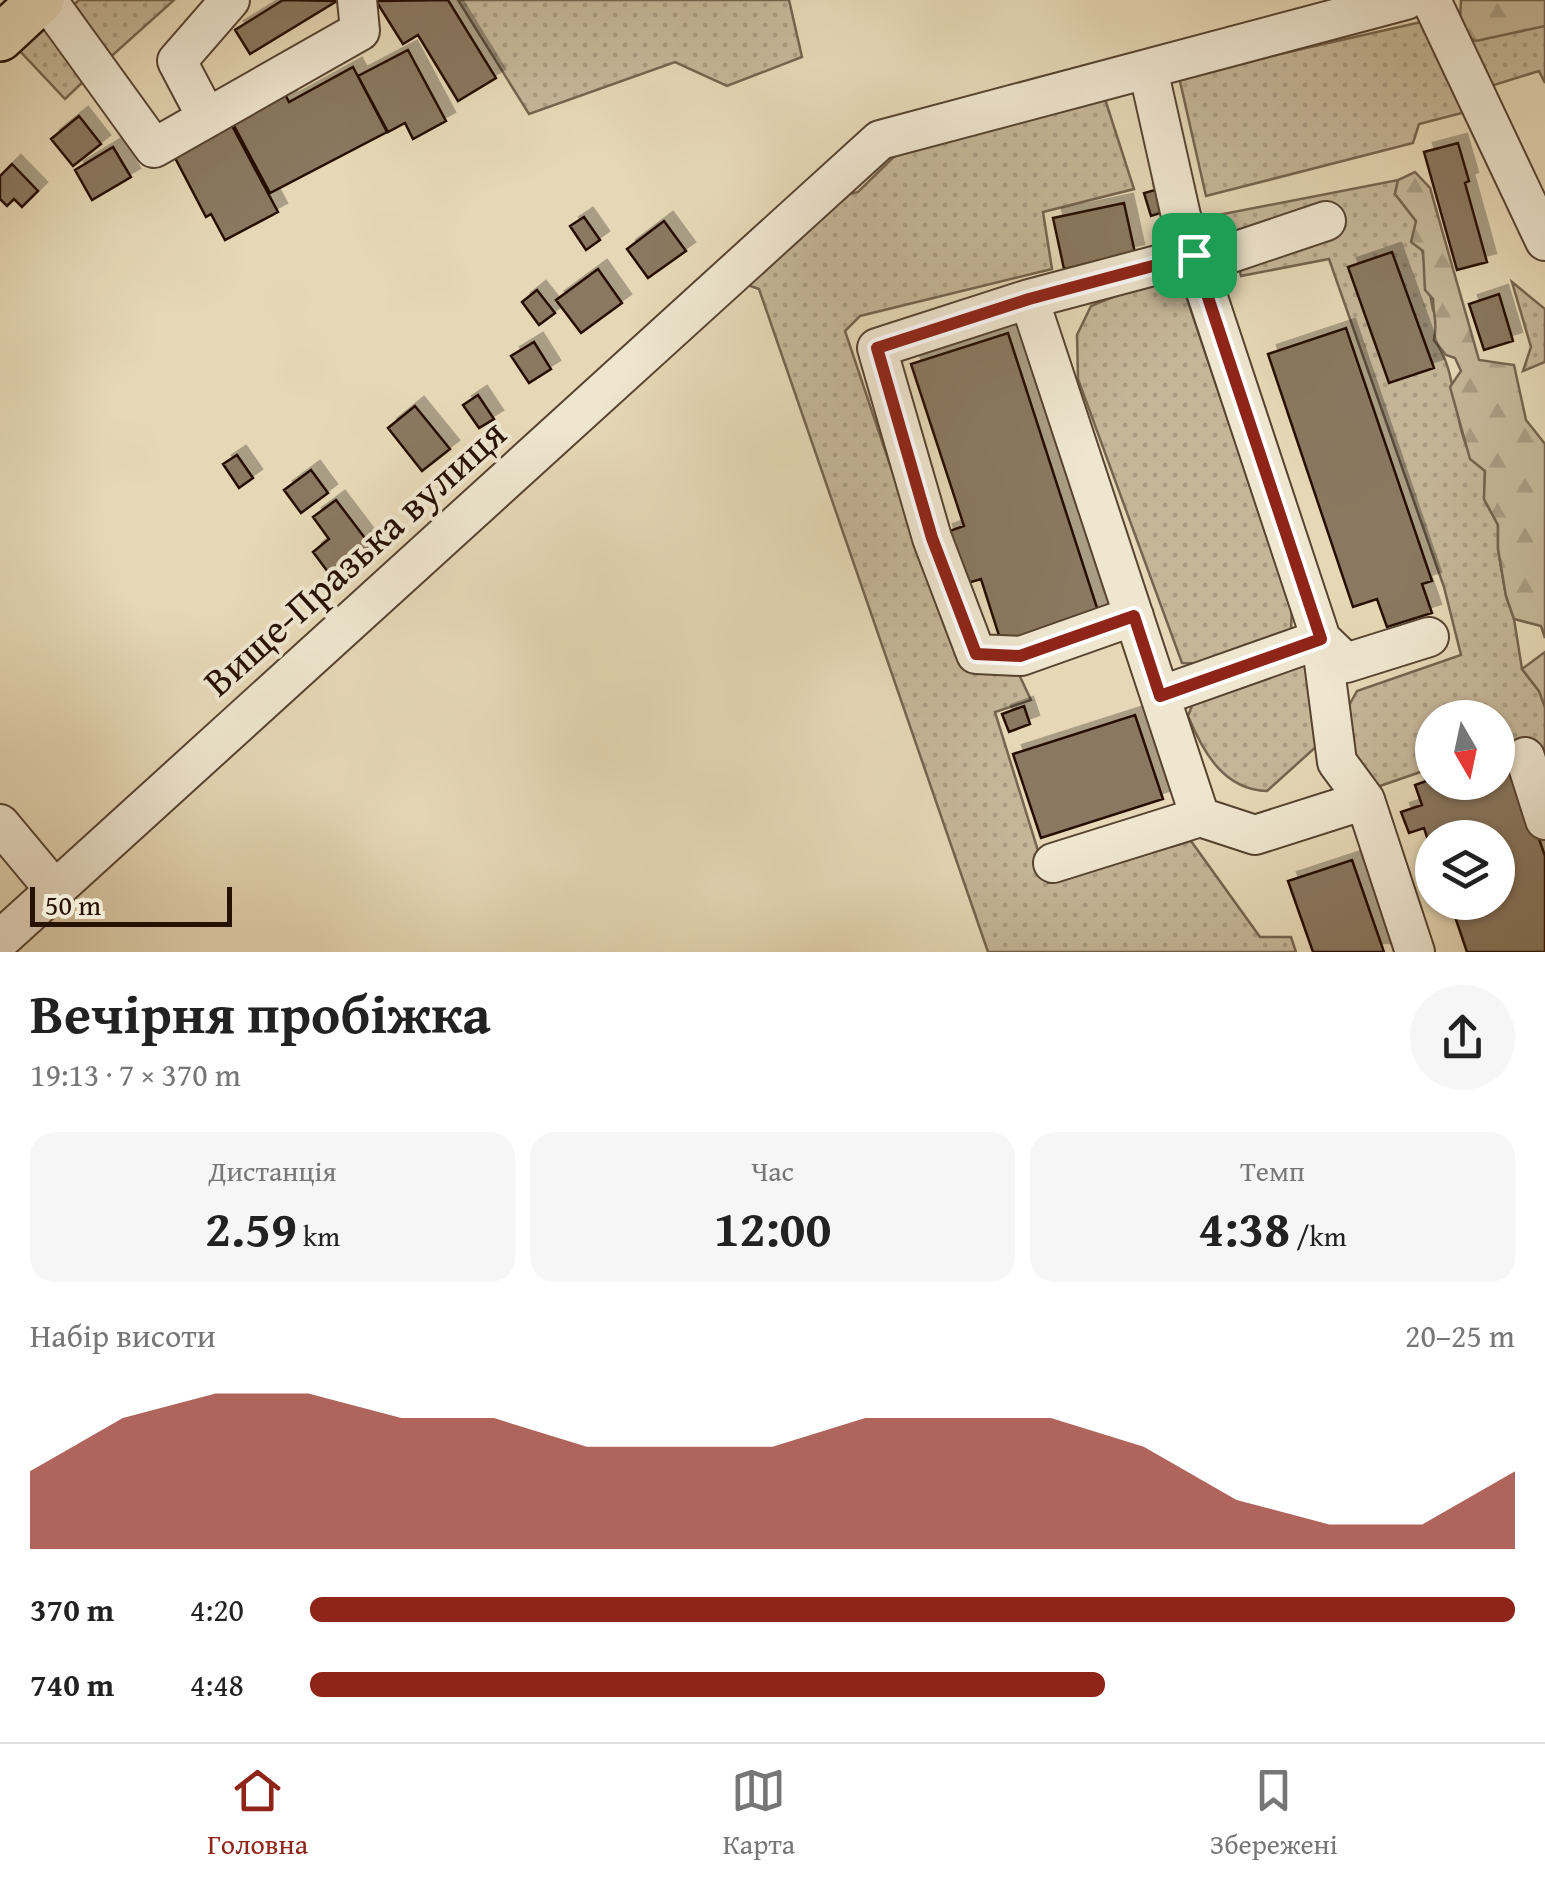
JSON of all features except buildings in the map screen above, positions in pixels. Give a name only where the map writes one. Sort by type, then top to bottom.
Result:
[{"type":"main road","points":[[0,38],[44,0]]},
{"type":"street","points":[[44,0],[154,148],[360,31],[357,0]]},
{"type":"street","points":[[208,118],[177,61],[230,0]]},
{"type":"street","name":"Вище-Празька вулиця","points":[[0,940],[880,140],[1406,0]]},
{"type":"street","points":[[1431,0],[1545,242]]},
{"type":"street","points":[[1148,69],[1182,216],[1321,639],[1337,762],[1366,800],[1415,952]]},
{"type":"street","points":[[1134,616],[1020,656],[976,654],[932,538],[877,348],[1029,299],[1194,255],[1222,256],[1326,221]]},
{"type":"street","points":[[1029,299],[1200,817]]},
{"type":"street","points":[[1321,639],[1346,662],[1428,637]]},
{"type":"street","points":[[1160,696],[1321,639]]},
{"type":"street","points":[[1524,757],[1545,820]]},
{"type":"street","points":[[1053,863],[1200,817],[1255,835],[1366,800]]},
{"type":"street","points":[[0,824],[55,890]]},
{"type":"green space","points":[[79,0],[174,0],[105,62],[67,11]]},
{"type":"green space","points":[[458,0],[789,0],[802,57],[727,86],[675,62],[529,114]]},
{"type":"green space","points":[[1461,0],[1545,0],[1545,26],[1476,41],[1464,35]]},
{"type":"green space","points":[[1545,0],[1545,83],[1539,71],[1478,90],[1462,40]]},
{"type":"green space","points":[[1430,20],[1466,112],[1419,124],[1413,143],[1206,196],[1179,77]]},
{"type":"green space","points":[[50,22],[88,77],[65,99],[19,50]]},
{"type":"green space","points":[[1105,99],[1134,189],[1043,212],[1052,269],[860,316],[845,331],[940,614],[971,669],[1016,668],[1031,700],[995,712],[1048,883],[1191,841],[1260,937],[1291,937],[1296,952],[988,952],[759,289],[739,282],[833,199],[858,192],[905,146]]},
{"type":"green space","points":[[1415,172],[1430,188],[1479,360],[1514,365],[1526,420],[1545,444],[1545,638],[1541,626],[1514,619],[1498,549],[1498,525],[1484,499],[1485,471],[1470,459],[1450,387],[1461,371],[1455,358],[1446,355],[1434,340],[1433,299],[1425,290],[1423,251],[1411,242],[1416,221],[1395,194],[1398,180]]},
{"type":"green space","points":[[1398,180],[1395,194],[1417,222],[1438,319],[1434,340],[1449,372],[1466,443],[1473,459],[1485,471],[1484,499],[1498,525],[1498,549],[1522,669],[1539,691],[1545,707],[1545,757],[1527,744],[1515,744],[1515,700],[1415,700],[1415,774],[1377,787],[1351,763],[1343,716],[1357,691],[1461,655],[1444,587],[1329,259],[1241,276],[1230,250],[1210,232],[1208,217]]},
{"type":"green space","points":[[1181,281],[1292,609],[1291,628],[1268,646],[1241,657],[1212,662],[1182,663],[1078,379],[1077,335],[1091,306],[1135,288]]},
{"type":"green space","points":[[1512,282],[1545,309],[1545,362],[1523,371],[1531,347]]},
{"type":"green space","points":[[1545,652],[1545,707],[1539,691],[1522,669]]},
{"type":"green space","points":[[1304,658],[1316,681],[1318,745],[1267,791],[1239,784],[1217,767],[1194,730],[1188,716],[1197,693]]},
{"type":"route","points":[[1194,255],[1321,639],[1160,696],[1134,616],[1020,656],[976,654],[932,538],[877,348],[1029,299],[1194,255]]}]
